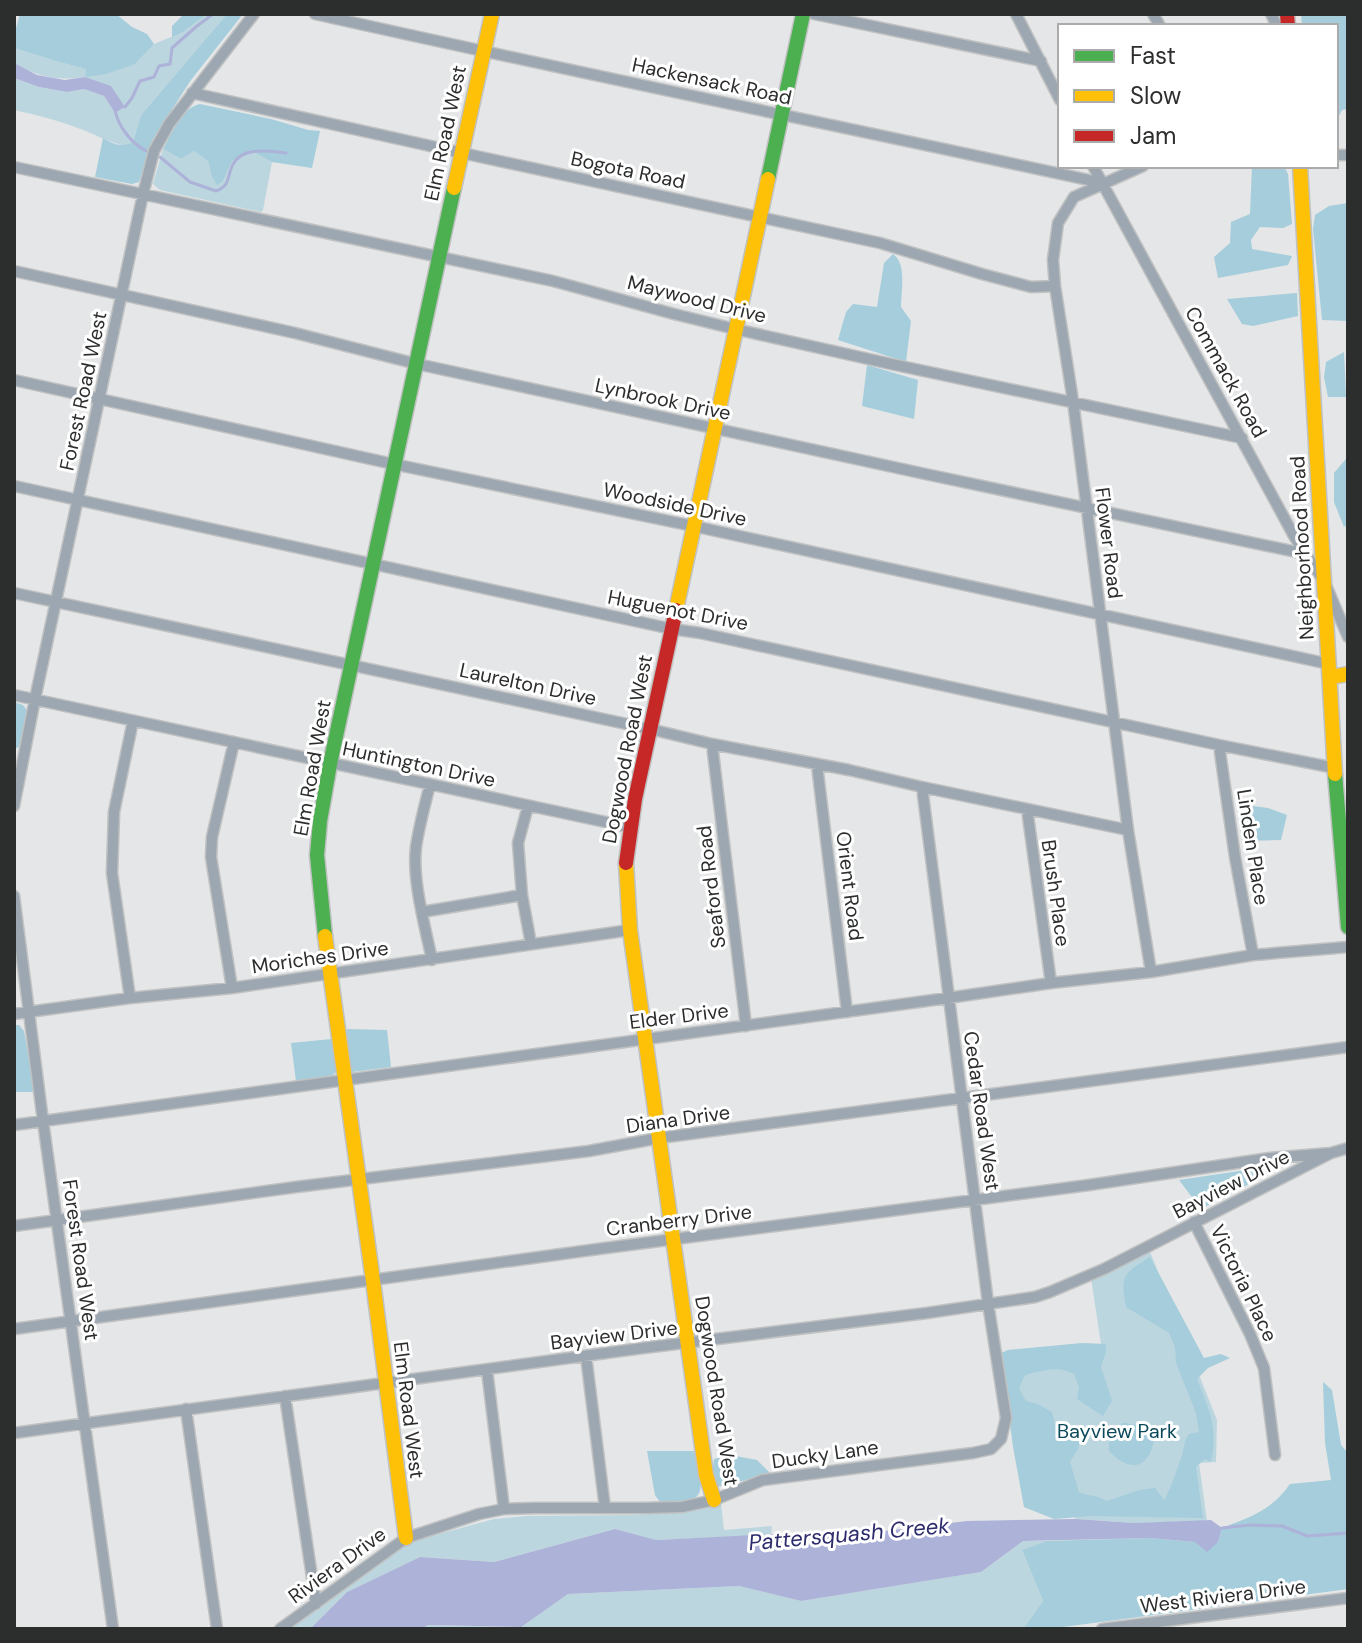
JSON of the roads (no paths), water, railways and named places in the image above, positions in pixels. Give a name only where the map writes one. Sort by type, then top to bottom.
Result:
[{"type":"street","name":"Forest Road West","points":[[14,806],[154,151],[169,124],[254,14]]},
{"type":"street","name":"Hackensack Road","points":[[315,14],[1102,183]]},
{"type":"street","name":"Elm Road West","points":[[406,1538],[329,973],[317,855],[330,764],[492,14]]},
{"type":"street","name":"Dogwood Road West","points":[[714,1500],[706,1475],[672,1239],[630,930],[626,868],[629,827],[803,14]]},
{"type":"street","points":[[814,14],[1041,61]]},
{"type":"street","points":[[1016,14],[1058,96]]},
{"type":"street","name":"Bogota Road","points":[[192,93],[880,243],[1031,287],[1055,286]]},
{"type":"street","name":"Maywood Drive","points":[[14,167],[553,281],[735,329],[1242,438]]},
{"type":"street","name":"Commack Road","points":[[1094,168],[1306,554],[1325,583],[1348,637]]},
{"type":"street","name":"Flower Road","points":[[1138,168],[1074,197],[1058,223],[1053,260],[1128,830],[1151,972]]},
{"type":"street","name":"Neighborhood Road","points":[[1300,168],[1335,768],[1348,927]]},
{"type":"street","name":"Lynbrook Drive","points":[[14,271],[295,333],[417,364],[1306,554]]},
{"type":"street","name":"Woodside Drive","points":[[14,380],[1100,614],[1330,670]]},
{"type":"street","name":"Huguenot Drive","points":[[14,486],[672,629],[1335,768]]},
{"type":"street","name":"Laurelton Drive","points":[[14,593],[712,744],[1128,830]]},
{"type":"street","points":[[1330,670],[1348,674]]},
{"type":"street","name":"Huntington Drive","points":[[14,695],[629,827]]},
{"type":"street","points":[[130,998],[112,873],[114,812],[133,721]]},
{"type":"street","points":[[232,988],[211,857],[212,837],[234,742]]},
{"type":"street","name":"Seaford Road","points":[[712,744],[746,1026]]},
{"type":"street","name":"Linden Place","points":[[1219,745],[1253,955]]},
{"type":"street","name":"Orient Road","points":[[817,765],[847,1012]]},
{"type":"street","points":[[430,784],[416,849],[416,866],[432,960]]},
{"type":"street","name":"Cedar Road West","points":[[922,787],[988,1303],[1006,1418],[1001,1439]]},
{"type":"street","points":[[528,806],[518,843],[522,895],[531,944]]},
{"type":"street","name":"Brush Place","points":[[1027,809],[1051,983]]},
{"type":"street","points":[[422,912],[522,895]]},
{"type":"street","name":"Forest Road West","points":[[14,896],[113,1629]]},
{"type":"street","name":"Moriches Drive","points":[[14,1014],[232,988],[630,930]]},
{"type":"street","name":"Elder Drive","points":[[14,1125],[1051,983],[1151,972],[1253,955],[1348,947]]},
{"type":"street","name":"Diana Drive","points":[[14,1226],[1348,1047]]},
{"type":"street","name":"Cranberry Drive","points":[[14,1329],[1270,1158],[1331,1153],[1348,1148]]},
{"type":"street","name":"Bayview Drive","points":[[14,1433],[927,1313],[1050,1292],[1104,1269],[1331,1153]]},
{"type":"street","name":"Victoria Place","points":[[1194,1222],[1264,1368],[1275,1455]]},
{"type":"street","points":[[586,1356],[605,1508]]},
{"type":"street","points":[[487,1370],[504,1509]]},
{"type":"street","points":[[285,1396],[316,1604]]},
{"type":"street","points":[[186,1409],[217,1629]]},
{"type":"street","name":"Ducky Lane","points":[[605,1508],[682,1507],[714,1500],[763,1480],[973,1453],[991,1449],[1001,1439]]},
{"type":"street","name":"Riviera Drive","points":[[280,1629],[406,1538],[457,1520],[504,1509],[605,1508]]},
{"type":"street","name":"West Riviera Drive","points":[[1102,1629],[1348,1598]]},
{"type":"waterway","points":[[125,107],[140,81],[154,77],[159,66],[170,64],[172,48],[213,14]]},
{"type":"waterway","points":[[115,110],[126,134],[146,151]]},
{"type":"waterway","points":[[160,157],[190,182],[216,191],[226,184],[232,166],[242,155],[256,151],[286,153]]},
{"type":"waterway","name":"Pattersquash Creek","points":[[1222,1528],[1282,1526],[1307,1536],[1348,1533]]},
{"type":"park label","name":"Bayview Park","points":[[1117,1431]]}]
